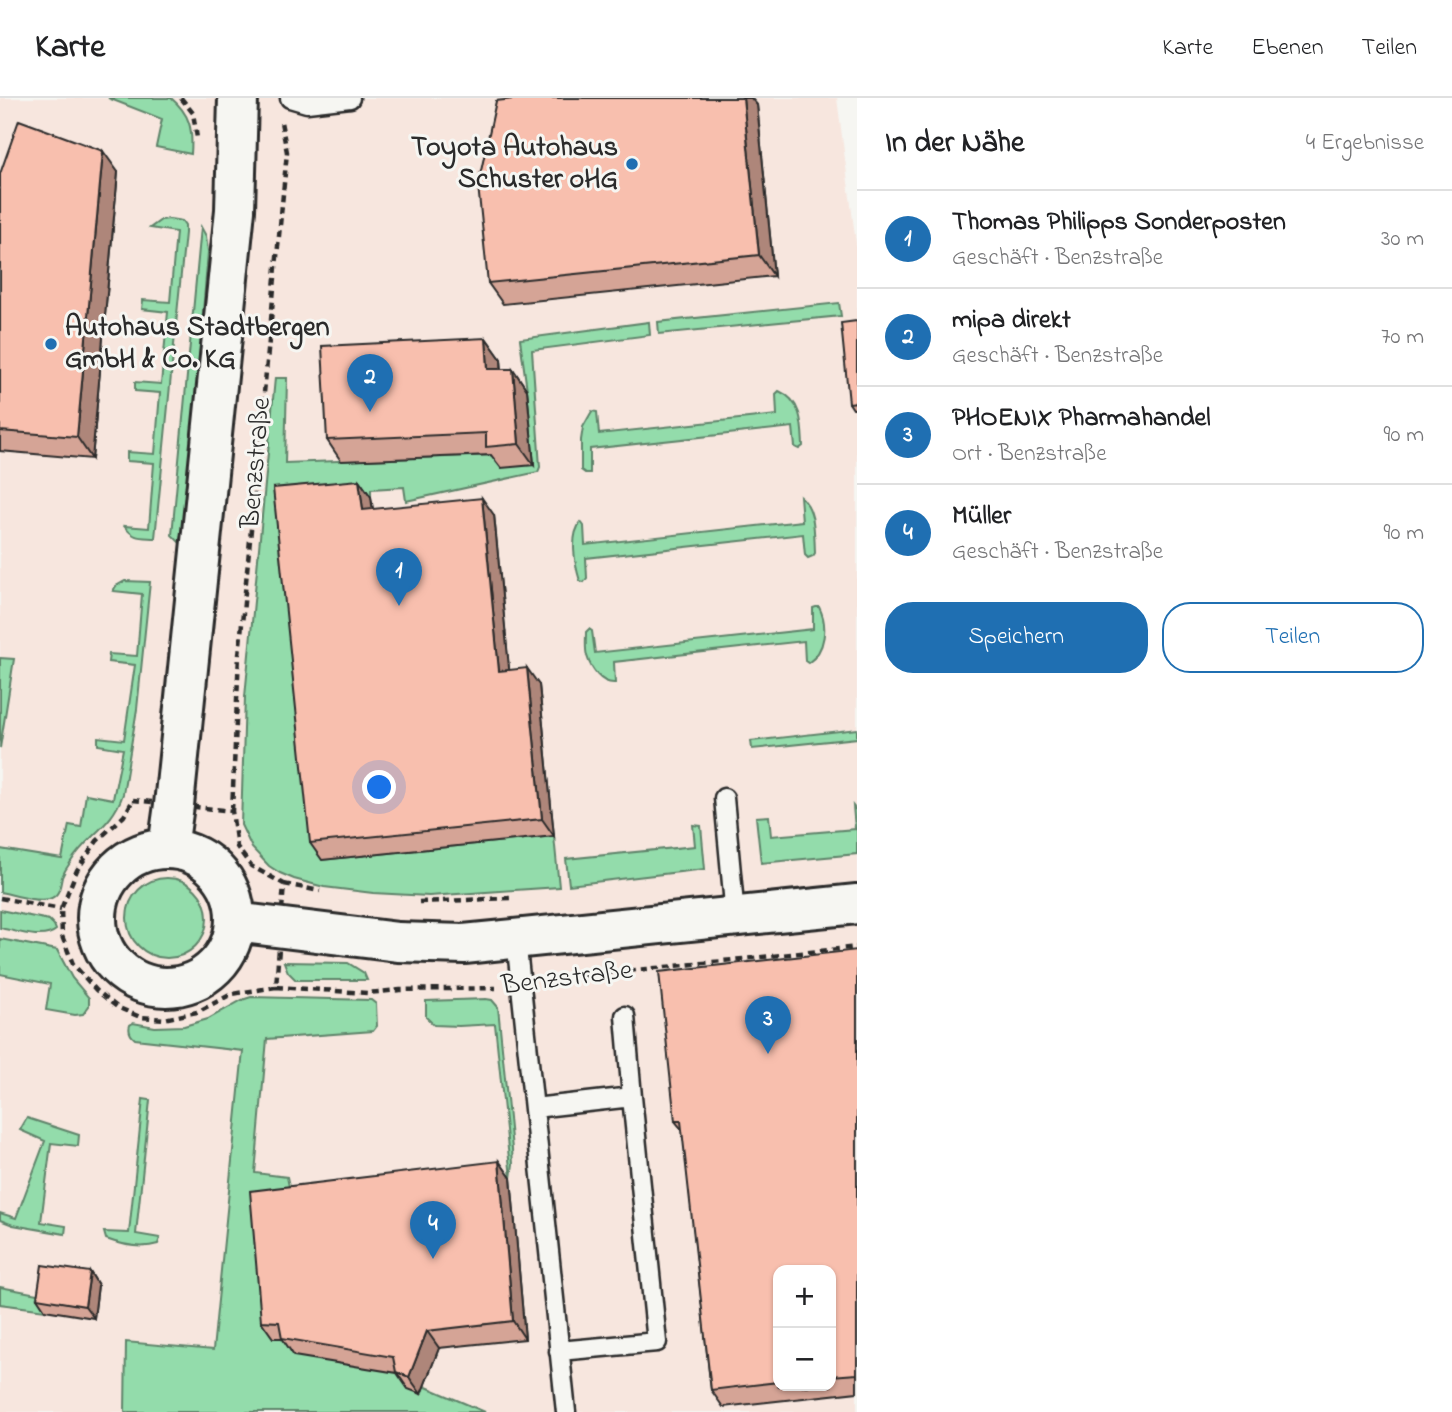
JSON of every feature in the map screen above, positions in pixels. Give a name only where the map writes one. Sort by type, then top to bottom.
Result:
[{"type":"street","name":"Benzstraße","points":[[168,848],[235,210],[238,101]]},
{"type":"street","points":[[168,848],[190,852],[209,863],[224,880],[233,900],[235,922],[231,942],[221,960],[206,974],[188,983],[168,987],[148,984],[129,976],[112,961],[101,942],[97,920],[100,898],[110,877],[126,861],[146,851],[168,848]]},
{"type":"street","name":"Benzstraße","points":[[235,922],[398,942],[464,944],[857,904]]},
{"type":"lane","points":[[290,98],[307,103],[350,98]]},
{"type":"lane","points":[[724,798],[735,916]]},
{"type":"lane","points":[[516,939],[566,1412]]},
{"type":"lane","points":[[559,1351],[657,1342],[625,1016]]},
{"type":"lane","points":[[534,1108],[632,1097]]},
{"type":"path","name":"Benzstraße","points":[[238,101],[279,116],[287,152],[239,655],[232,811],[237,847],[251,866],[284,884],[332,894]]},
{"type":"path","name":"Benzstraße","points":[[232,811],[133,800],[124,816],[97,841],[77,870],[61,909],[62,936],[73,964],[96,990],[117,1007],[139,1017],[164,1020],[197,1012],[232,994],[276,988],[367,993],[522,988],[570,977],[857,947]]},
{"type":"path","points":[[276,988],[284,884]]},
{"type":"path","points":[[0,898],[61,909]]},
{"type":"path","points":[[406,902],[523,898]]},
{"type":"shaded area","points":[[0,98],[837,98],[857,251],[857,1412],[0,1412]]},
{"type":"green space","points":[[108,98],[171,98],[189,123],[191,154],[156,147],[162,119]]},
{"type":"green space","points":[[161,220],[182,221],[185,233],[155,538],[145,538],[134,535],[124,526],[149,528],[154,463],[127,461],[127,452],[155,454],[160,393],[135,391],[135,382],[161,384],[168,312],[142,309],[143,300],[170,302],[176,232],[150,228]]},
{"type":"green space","points":[[201,227],[206,236],[208,252],[196,397],[179,542],[172,535]]},
{"type":"green space","points":[[839,303],[841,316],[659,334],[658,322]]},
{"type":"green space","points":[[649,322],[650,335],[532,350],[540,467],[538,472],[406,501],[404,487],[371,489],[371,497],[286,505],[322,860],[554,836],[559,887],[429,896],[373,893],[324,887],[294,879],[269,866],[252,848],[241,825],[245,697],[275,378],[287,378],[285,463],[500,455],[533,465],[520,339]]},
{"type":"green space","points":[[779,391],[787,395],[799,414],[803,446],[799,449],[795,447],[793,427],[590,449],[590,473],[581,470],[583,427],[592,411],[597,412],[599,434],[777,415],[776,394]]},
{"type":"green space","points":[[800,496],[809,508],[813,522],[815,553],[808,558],[805,555],[803,534],[586,558],[587,578],[584,582],[580,581],[574,543],[581,522],[584,526],[585,545],[802,521]]},
{"type":"green space","points":[[125,581],[150,582],[137,709],[123,794],[106,823],[68,866],[55,896],[37,900],[0,892],[0,849],[62,859],[69,825],[81,827],[86,794],[113,799],[123,749],[98,745],[98,737],[124,740],[135,665],[108,662],[109,654],[137,656],[142,594],[113,591]]},
{"type":"green space","points":[[819,607],[824,622],[824,637],[819,652],[808,663],[805,661],[804,641],[614,662],[615,683],[610,683],[597,675],[586,653],[586,632],[589,629],[592,631],[595,653],[813,629],[813,608]]},
{"type":"green space","points":[[0,658],[14,659],[0,748]]},
{"type":"green space","points":[[857,729],[857,738],[752,749],[751,741]]},
{"type":"green space","points":[[853,806],[857,811],[857,854],[761,863],[756,817],[769,816],[771,836],[855,829]]},
{"type":"green space","points":[[693,825],[701,826],[705,869],[569,885],[566,859],[695,846]]},
{"type":"green space","points":[[159,878],[175,878],[196,889],[207,910],[207,926],[196,947],[175,958],[159,958],[145,952],[133,940],[127,926],[127,910],[133,896],[145,884]]},
{"type":"green space","points":[[0,910],[49,920],[56,930],[37,935],[0,928]]},
{"type":"green space","points":[[0,939],[57,950],[72,978],[89,998],[89,1006],[83,1014],[46,1010],[50,984],[0,974]]},
{"type":"green space","points":[[284,962],[348,963],[364,973],[367,980],[296,980],[288,972]]},
{"type":"green space","points":[[251,997],[371,1000],[376,1004],[377,1026],[373,1031],[267,1039],[255,1173],[287,1177],[293,1205],[291,1339],[405,1374],[424,1386],[485,1412],[125,1412],[126,1342],[213,1350],[243,1051],[135,1039],[130,1033],[130,1025],[184,1026],[208,1019]]},
{"type":"green space","points":[[492,1000],[498,1007],[512,1149],[511,1178],[495,1024],[434,1025],[426,1017],[426,1001]]},
{"type":"green space","points":[[143,1099],[150,1100],[136,1234],[160,1238],[158,1244],[125,1245],[106,1239],[104,1232],[129,1233]]},
{"type":"green space","points":[[27,1118],[79,1135],[78,1146],[51,1143],[41,1222],[66,1226],[65,1234],[13,1225],[0,1220],[0,1213],[16,1218],[45,1141],[20,1130]]},
{"type":"green space","points":[[0,1287],[48,1296],[45,1310],[0,1304]]},
{"type":"building","name":"Toyota Autohaus Schuster oHG","points":[[522,98],[743,98],[759,255],[488,283],[478,185],[496,101]]},
{"type":"building","name":"Autohaus Stadtbergen GmbH & Co. KG","points":[[19,120],[103,151],[77,437],[0,431],[0,174]]},
{"type":"building","points":[[857,321],[857,402],[849,403],[841,323]]},
{"type":"building","points":[[486,338],[488,369],[513,369],[519,444],[486,447],[486,433],[327,440],[322,346]]},
{"type":"building","points":[[359,480],[363,510],[482,498],[499,671],[527,668],[542,819],[310,843],[273,488]]},
{"type":"building","points":[[857,950],[857,1374],[836,1376],[836,1265],[773,1265],[773,1383],[711,1390],[681,1121],[675,1121],[659,972]]},
{"type":"building","points":[[499,1161],[513,1321],[427,1331],[409,1377],[396,1372],[393,1357],[282,1338],[279,1322],[261,1321],[250,1191]]},
{"type":"building","points":[[42,1265],[90,1272],[85,1306],[37,1298]]},
{"type":"place","name":"Toyota Autohaus Schuster oHG","points":[[632,164]]},
{"type":"place","name":"Autohaus Stadtbergen GmbH & Co. KG","points":[[51,344]]},
{"type":"place","name":"mipa direkt","points":[[370,412]]},
{"type":"place","name":"Thomas Philipps Sonderposten","points":[[399,606]]},
{"type":"place","name":"PHOENIX Pharmahandel","points":[[768,1054]]},
{"type":"place","name":"Müller","points":[[433,1259]]}]
